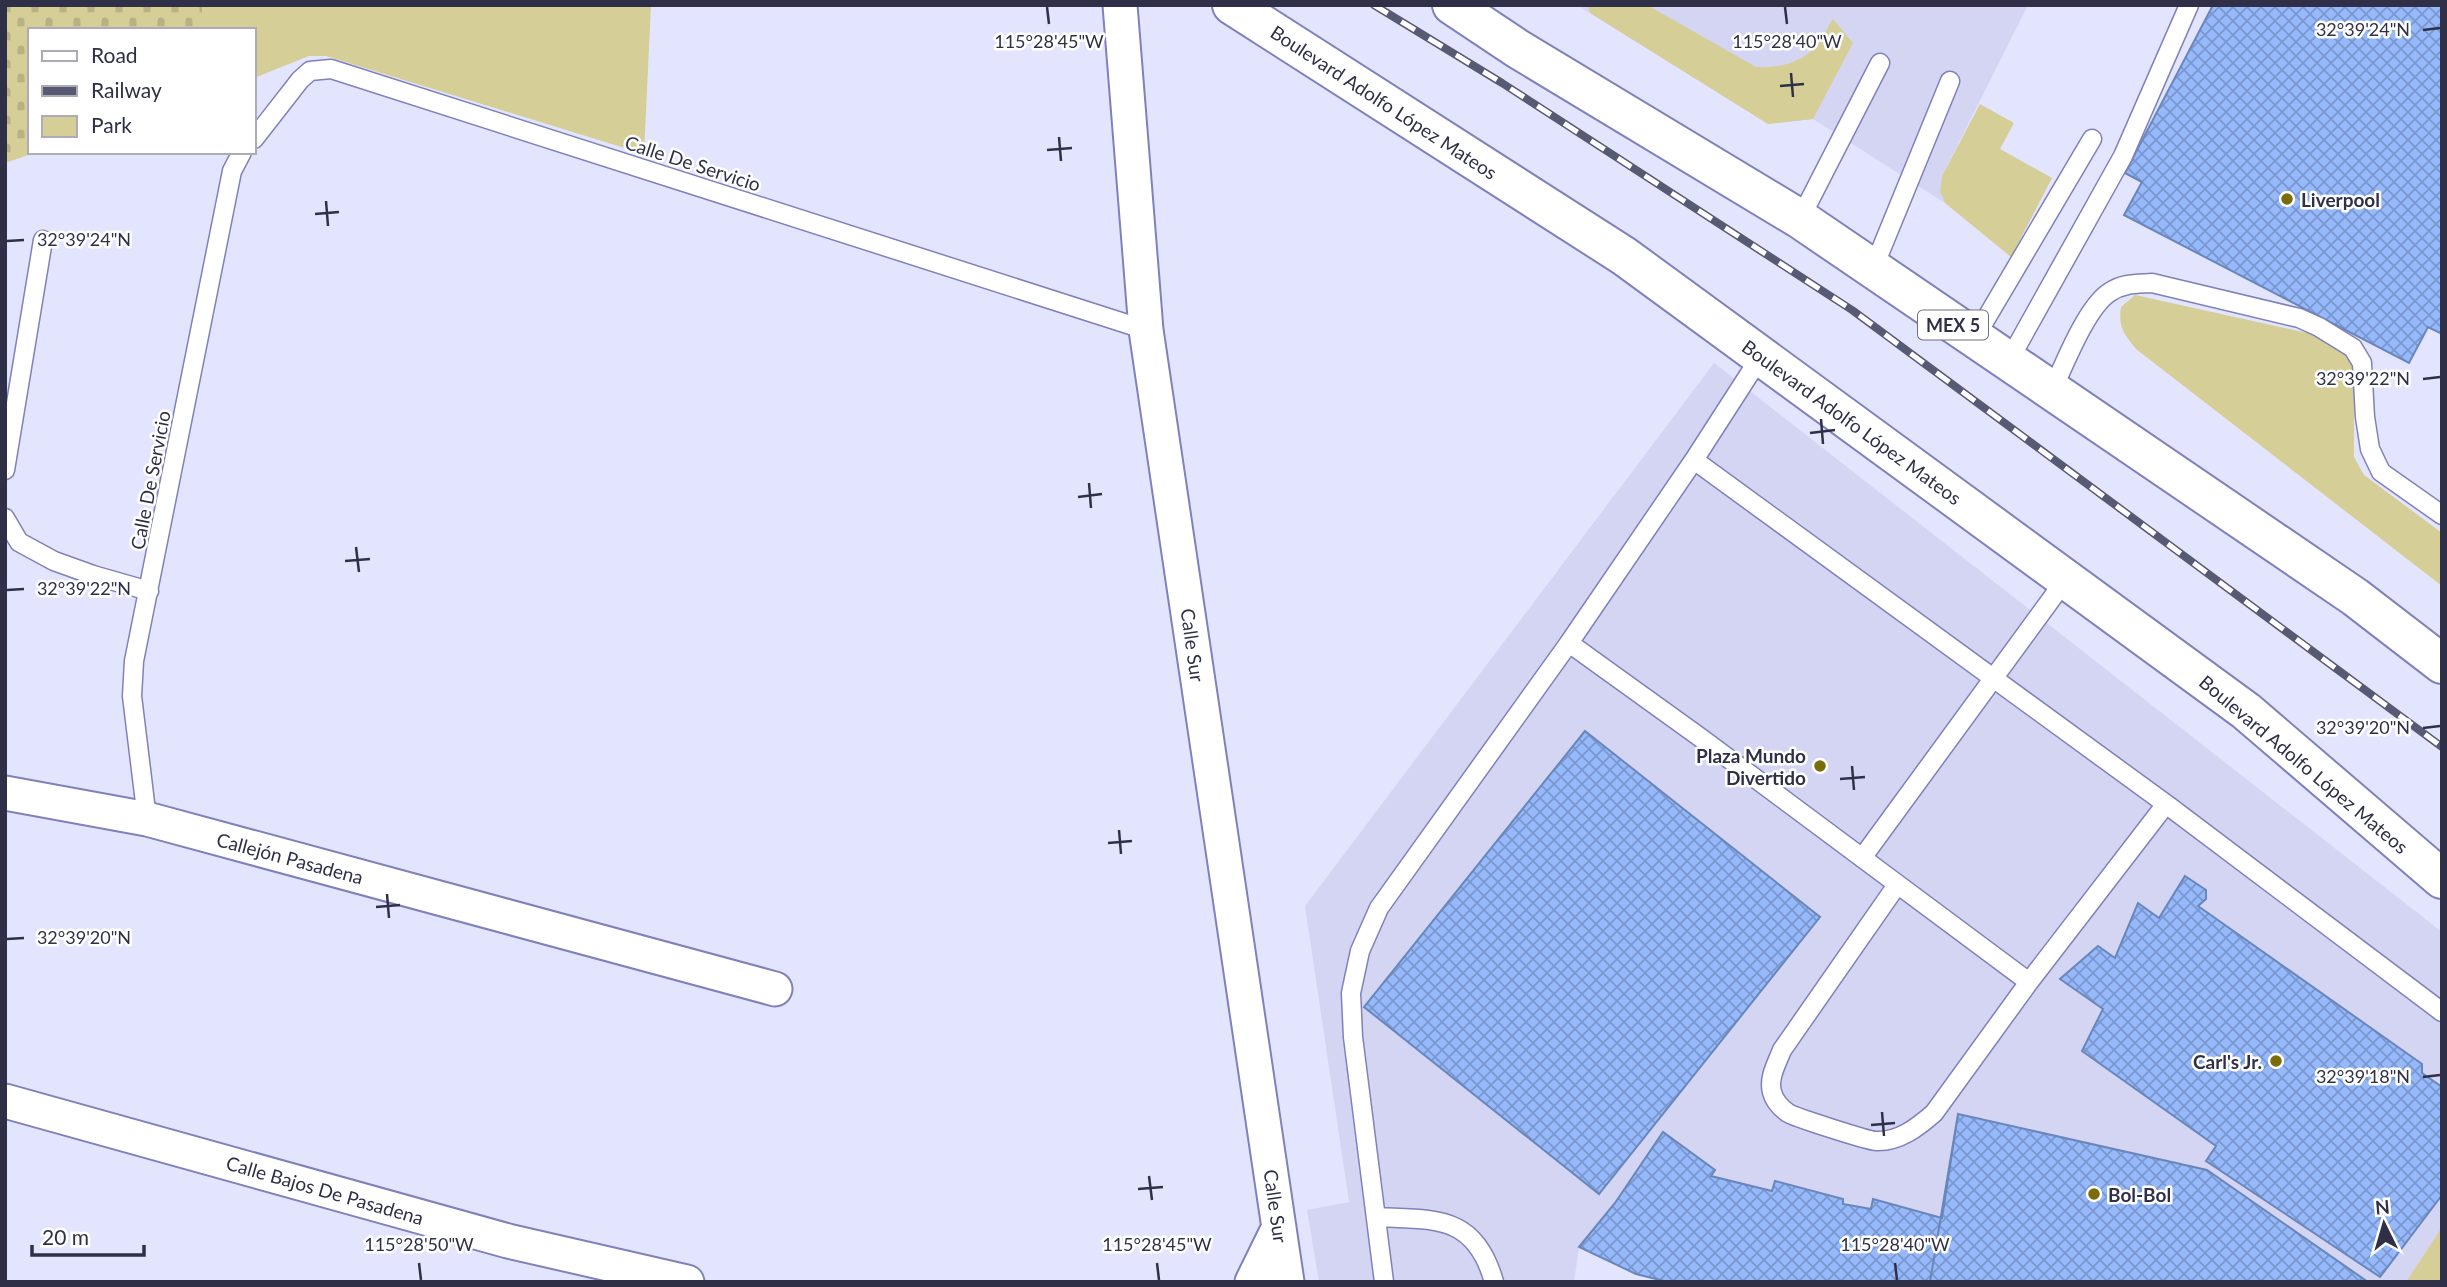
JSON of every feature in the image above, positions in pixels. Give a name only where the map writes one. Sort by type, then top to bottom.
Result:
[{"type":"main road","name":"Boulevard Adolfo López Mateos","points":[[1232,5],[1624,256],[2246,711],[2442,879]]},
{"type":"main road","name":"MEX 5","points":[[1452,5],[1518,49],[1800,219],[2355,597],[2442,664]]},
{"type":"street","name":"Calle Sur","points":[[1120,5],[1146,330],[1287,1282]]},
{"type":"street","name":"Callejón Pasadena","points":[[5,793],[147,819],[775,989]]},
{"type":"street","name":"Calle Bajos De Pasadena","points":[[5,1101],[508,1241],[687,1282]]},
{"type":"street","points":[[1252,1282],[1279,1227]]},
{"type":"lane","points":[[2008,362],[2123,156],[2189,5]]},
{"type":"lane","points":[[1800,219],[1880,64]]},
{"type":"lane","name":"Calle De Servicio","points":[[256,136],[310,71],[331,69],[1146,330]]},
{"type":"lane","points":[[1873,270],[1950,80]]},
{"type":"lane","points":[[1974,339],[2092,139]]},
{"type":"lane","name":"Calle De Servicio","points":[[147,819],[132,696],[134,661],[232,171],[241,154]]},
{"type":"lane","points":[[5,470],[43,240]]},
{"type":"lane","points":[[2052,391],[2087,318],[2108,293],[2128,284],[2152,283],[2299,318],[2353,348],[2362,363],[2370,449],[2381,472],[2442,515]]},
{"type":"lane","points":[[1384,1282],[1353,1037],[1351,993],[1360,951],[1379,908],[1569,643],[1695,460],[1761,356]]},
{"type":"lane","points":[[1695,460],[2166,804],[2442,1012]]},
{"type":"lane","points":[[5,519],[19,542],[54,561],[149,591]]},
{"type":"lane","points":[[1862,858],[2066,579]]},
{"type":"lane","points":[[1569,643],[2029,982]]},
{"type":"lane","points":[[1897,885],[1782,1050],[1770,1080],[1777,1104],[1790,1115],[1876,1141],[1899,1137],[1919,1127],[1934,1113],[2029,982],[2166,804]]},
{"type":"lane","points":[[1377,1217],[1440,1221],[1466,1231],[1480,1249],[1494,1282]]},
{"type":"shaded area","points":[[1577,5],[2028,5],[1942,176],[1940,191],[1945,203],[1813,119],[1768,124]]},
{"type":"shaded area","name":"Plaza Mundo Divertido","points":[[1714,363],[2442,932],[2442,1227],[2406,1282],[1668,1282],[1636,1274],[1579,1248],[1574,1282],[1319,1282],[1307,1210],[1349,1202],[1305,906]]},
{"type":"green space","points":[[5,5],[202,5],[202,28],[28,28],[28,154],[31,154],[5,163]]},
{"type":"green space","points":[[202,5],[651,5],[644,154],[326,56],[309,56],[256,77],[256,28],[202,28]]},
{"type":"green space","points":[[1588,5],[1647,5],[1756,67],[1780,66],[1802,58],[1817,45],[1833,19],[1853,43],[1813,119],[1768,124],[1590,13]]},
{"type":"green space","points":[[1980,104],[2014,123],[2000,149],[2052,178],[2011,257],[1945,203],[1940,191],[1942,176]]},
{"type":"green space","points":[[2135,295],[2321,336],[2340,348],[2354,366],[2354,457],[2364,475],[2442,533],[2442,586],[2136,349],[2125,335],[2120,320],[2121,307]]},
{"type":"green space","points":[[2442,1227],[2442,1282],[2406,1282]]},
{"type":"building","name":"Liverpool","points":[[2213,5],[2442,5],[2442,334],[2428,327],[2409,363],[2124,215],[2142,182],[2125,173]]},
{"type":"building","points":[[1585,731],[1820,917],[1599,1194],[1364,1007]]},
{"type":"building","points":[[2185,876],[2206,890],[2206,899],[2198,906],[2422,1064],[2422,1073],[2442,1087],[2442,1195],[2380,1277],[2206,1161],[2216,1146],[2082,1051],[2103,1009],[2060,979],[2098,946],[2115,958],[2138,903],[2159,918]]},
{"type":"building","points":[[1958,1114],[2207,1170],[2368,1282],[1668,1282],[1636,1274],[1579,1247],[1615,1203],[1663,1132],[1715,1170],[1711,1176],[1772,1191],[1775,1181],[1843,1199],[1843,1204],[1871,1209],[1873,1199],[1942,1218]]},
{"type":"building","name":"Bol-Bol","points":[[1958,1114],[2207,1170],[2368,1282],[1930,1282]]},
{"type":"railway","points":[[1374,5],[1502,83],[1852,310],[2442,747]]},
{"type":"place","name":"Liverpool","points":[[2287,199]]},
{"type":"place","name":"Plaza Mundo Divertido","points":[[1820,766]]},
{"type":"place","name":"Carl's Jr.","points":[[2276,1061]]},
{"type":"place","name":"Bol-Bol","points":[[2094,1194]]}]
